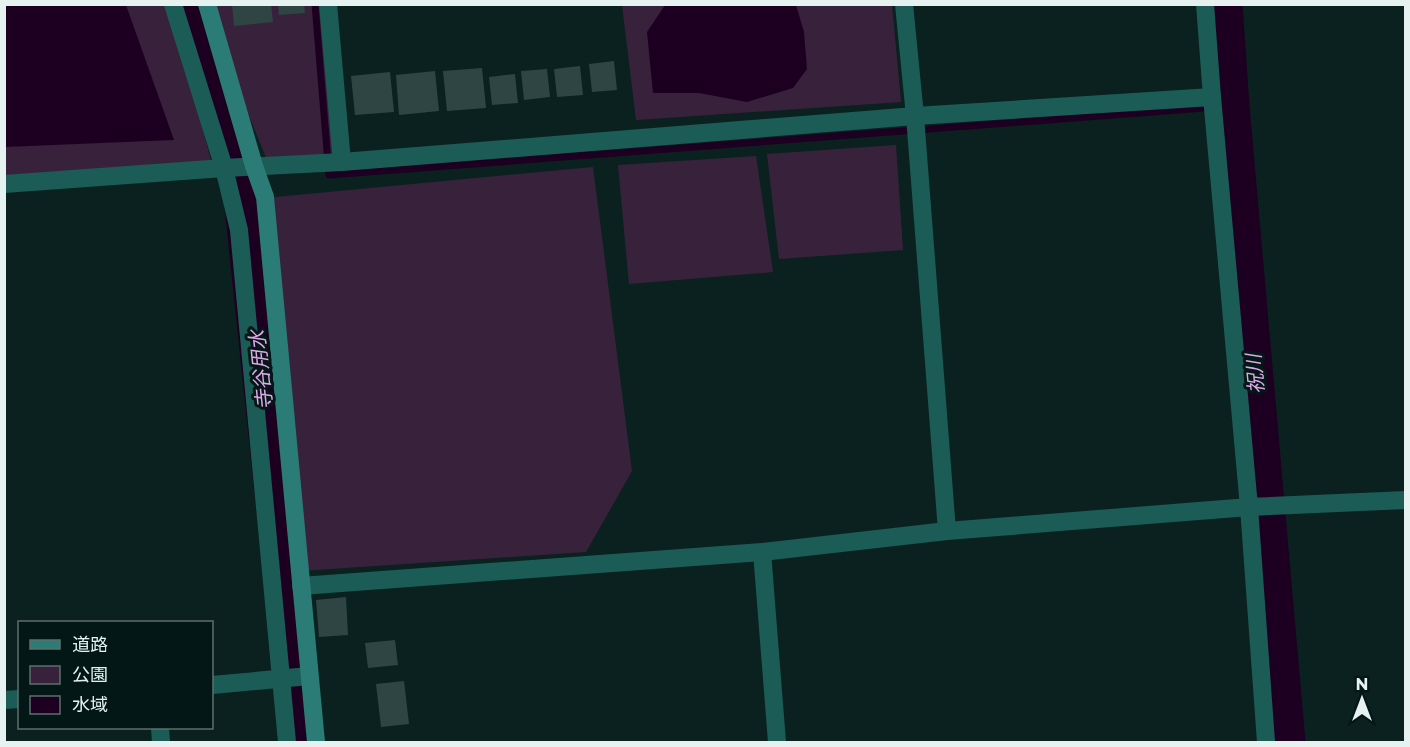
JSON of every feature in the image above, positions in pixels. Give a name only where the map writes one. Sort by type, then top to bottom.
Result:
[{"type":"street","points":[[173,4],[239,167],[265,198],[316,742]]},
{"type":"street","points":[[207,4],[239,167],[239,230],[287,742]]},
{"type":"street","points":[[328,4],[341,162]]},
{"type":"street","points":[[904,4],[915,116],[947,531]]},
{"type":"street","points":[[1205,4],[1249,507],[1266,742]]},
{"type":"street","points":[[4,184],[341,162],[915,116],[1212,97]]},
{"type":"street","points":[[301,586],[762,552],[947,531],[1249,507],[1406,501]]},
{"type":"street","points":[[762,552],[777,742]]},
{"type":"street","points":[[213,686],[309,676]]},
{"type":"green space","points":[[5,5],[169,5],[213,168],[5,184]]},
{"type":"green space","points":[[207,5],[327,5],[342,162],[269,165],[215,32]]},
{"type":"green space","points":[[622,5],[892,5],[901,102],[636,120]]},
{"type":"green space","points":[[896,145],[903,250],[779,259],[767,154]]},
{"type":"green space","points":[[756,156],[773,272],[629,284],[618,165]]},
{"type":"green space","points":[[593,167],[632,471],[586,552],[300,571],[265,198]]},
{"type":"water","points":[[4,5],[126,5],[174,140],[5,147]]},
{"type":"water","points":[[665,5],[796,5],[804,32],[807,69],[793,88],[747,102],[699,93],[653,93],[647,32]]},
{"type":"building","points":[[232,4],[271,4],[273,22],[234,26]]},
{"type":"building","points":[[278,4],[304,4],[305,13],[279,15]]},
{"type":"building","points":[[614,61],[617,90],[592,92],[589,64]]},
{"type":"building","points":[[580,66],[583,95],[557,97],[554,69]]},
{"type":"building","points":[[482,68],[486,108],[447,111],[443,71]]},
{"type":"building","points":[[547,69],[550,97],[524,100],[521,71]]},
{"type":"building","points":[[435,71],[439,111],[399,115],[396,75]]},
{"type":"building","points":[[390,72],[394,112],[355,115],[351,76]]},
{"type":"building","points":[[515,74],[518,103],[492,105],[489,77]]},
{"type":"building","points":[[346,597],[348,635],[319,637],[316,600]]},
{"type":"building","points":[[395,640],[398,665],[368,668],[365,643]]},
{"type":"building","points":[[404,681],[409,724],[381,727],[376,684]]},
{"type":"waterway","name":"寺谷用水","points":[[188,4],[228,127],[242,187],[300,742]]},
{"type":"waterway","points":[[315,4],[329,175],[1230,106]]},
{"type":"waterway","name":"祝川","points":[[1223,4],[1286,742]]}]
